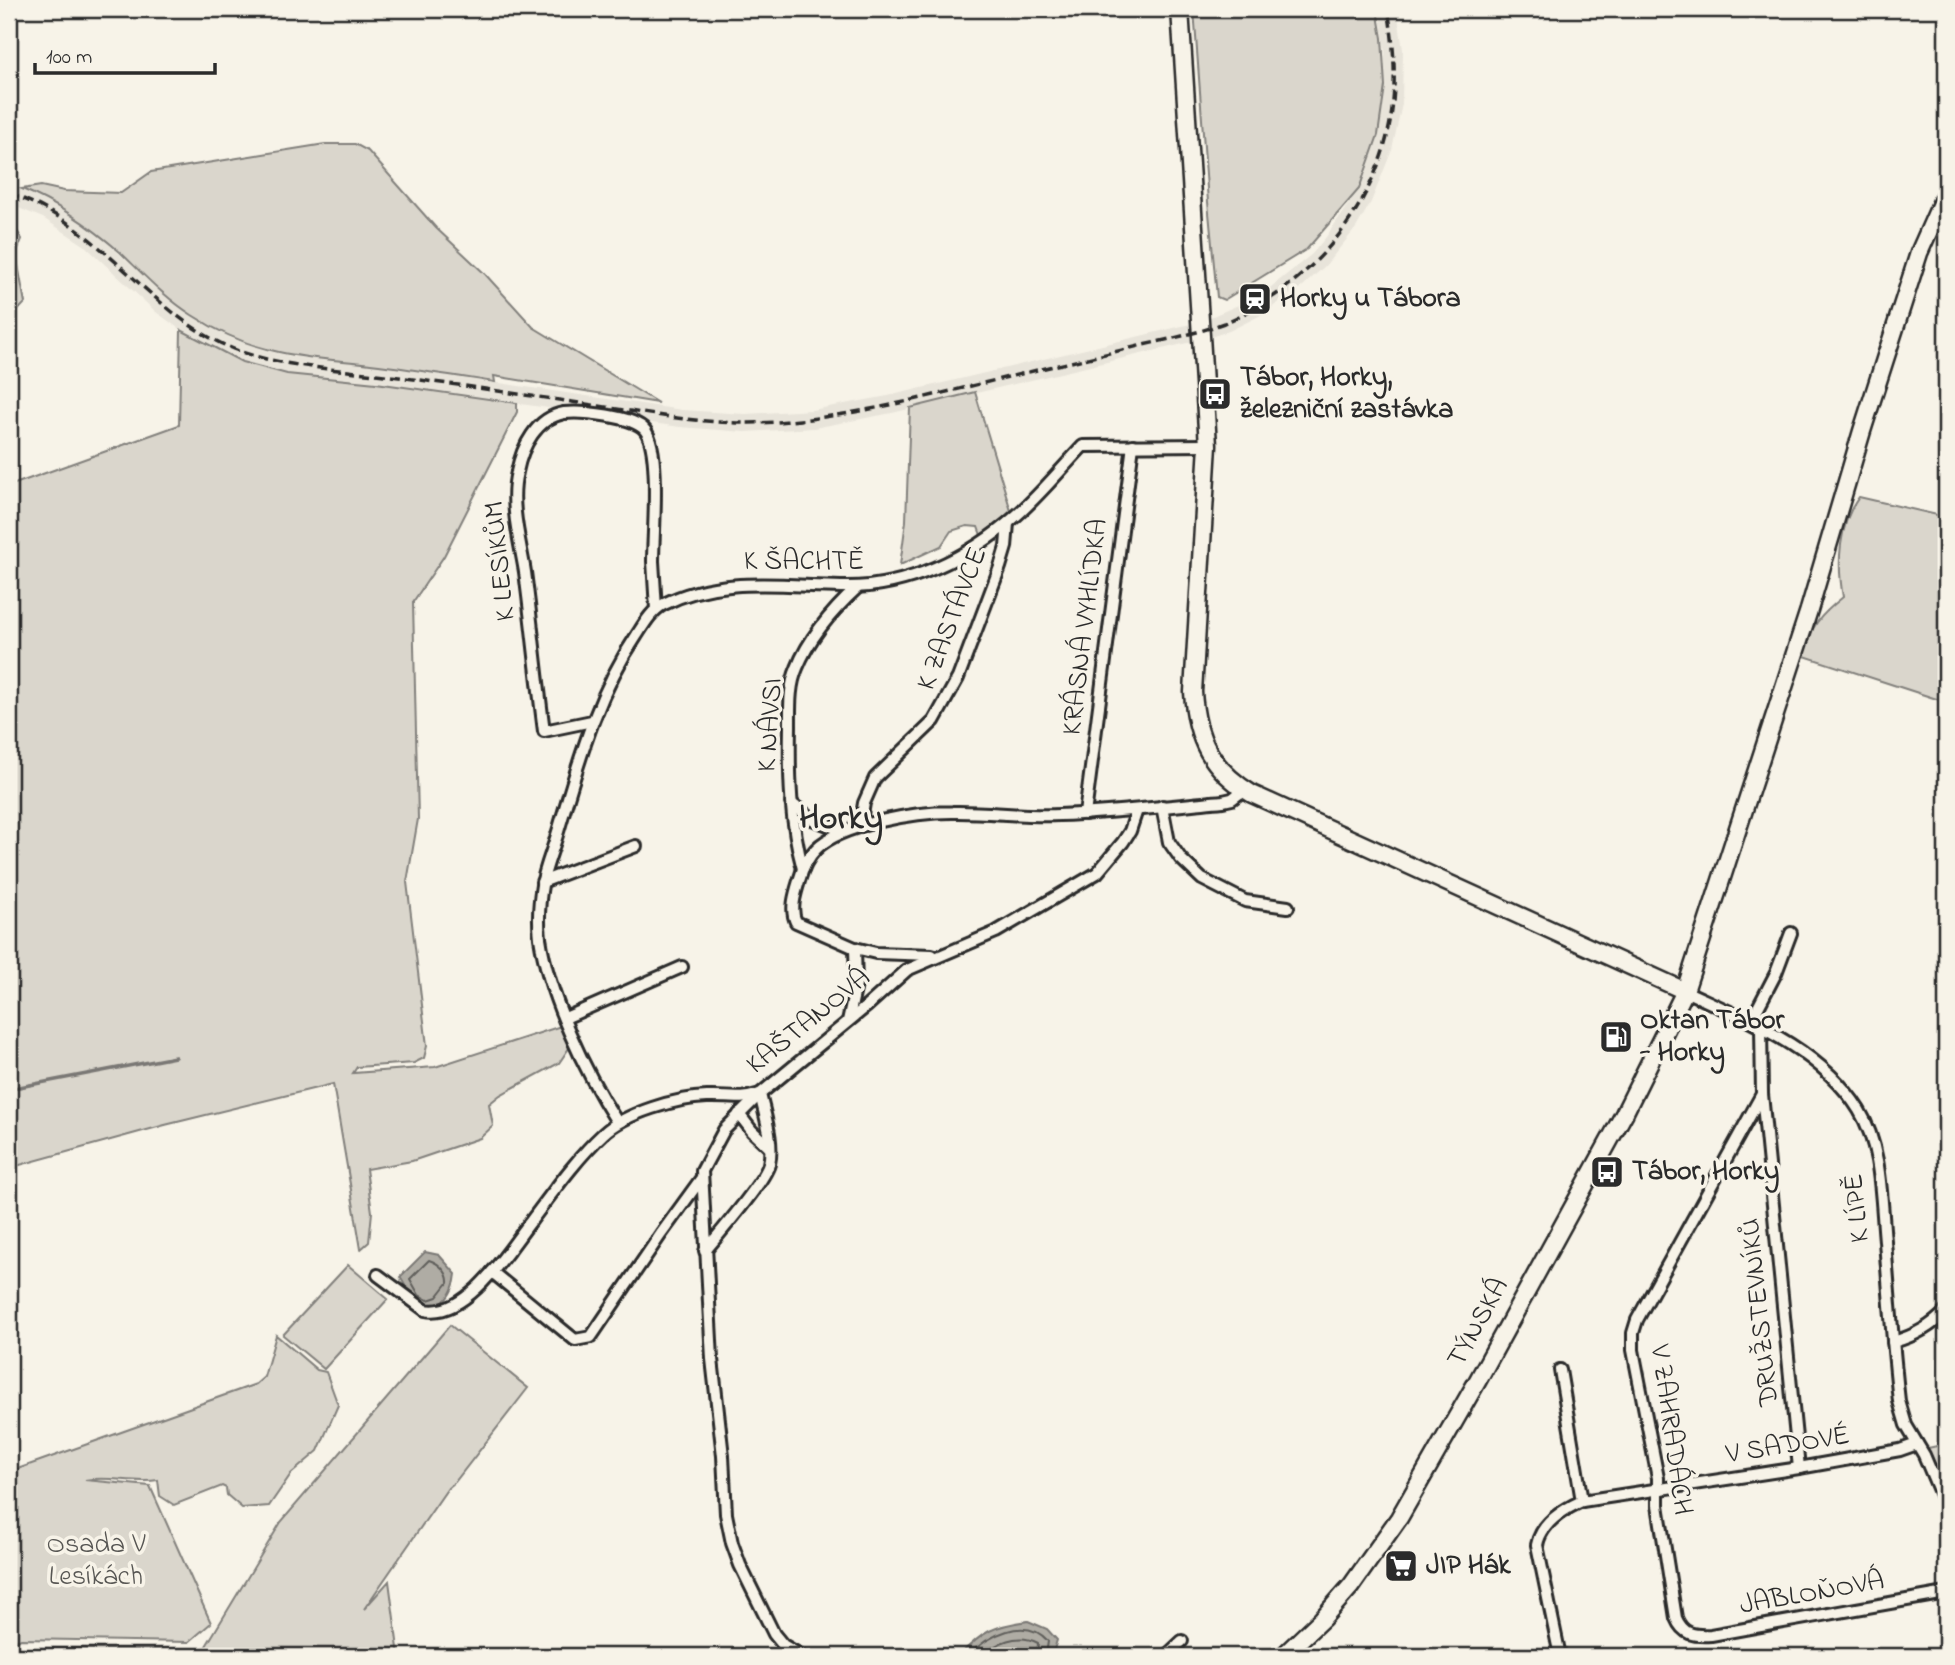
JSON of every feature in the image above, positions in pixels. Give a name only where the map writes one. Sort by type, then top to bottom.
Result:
[{"type":"main road","points":[[1180,9],[1208,445],[1195,649],[1195,714],[1199,734],[1211,757],[1227,776],[1245,789],[1685,991]]},
{"type":"main road","name":"TÝNSKÁ","points":[[1283,1656],[1322,1619],[1350,1586],[1399,1517],[1625,1114],[1685,991],[1809,610],[1919,253],[1946,192]]},
{"type":"street","name":"K LESÍKŮM","points":[[592,721],[544,731],[516,517],[516,472],[532,432],[548,419],[568,413],[622,418],[637,423],[647,432],[653,454],[656,609]]},
{"type":"street","name":"KRÁSNÁ VYHLÍDKA","points":[[1085,814],[1133,445]]},
{"type":"street","name":"K ŠACHTĚ","points":[[656,609],[678,598],[719,586],[762,584],[858,587],[891,582],[933,569],[965,552],[1008,523],[1083,446],[1208,445]]},
{"type":"street","name":"K ZASTÁVCE","points":[[860,827],[864,803],[875,778],[934,721],[953,689],[989,601],[1006,547],[1008,523]]},
{"type":"street","name":"K NÁVSI","points":[[803,869],[796,845],[789,761],[790,705],[794,676],[810,643],[858,587]]},
{"type":"street","points":[[617,1122],[597,1087],[565,1018],[546,965],[540,936],[539,909],[542,882],[592,721],[618,664],[656,609]]},
{"type":"street","name":"K NÁVSI","points":[[939,955],[885,955],[855,948],[796,922],[794,903],[803,869],[815,849],[844,831],[918,815],[949,812],[1035,816],[1138,810],[1223,801],[1232,799],[1245,789]]},
{"type":"street","name":"K NÁVSI","points":[[792,803],[812,819],[844,831]]},
{"type":"street","points":[[1162,806],[1169,842],[1181,859],[1202,878],[1245,901],[1288,907]]},
{"type":"street","name":"KAŠTANOVÁ","points":[[378,1275],[412,1303],[430,1311],[443,1309],[461,1300],[492,1272],[588,1150],[617,1122],[646,1110],[699,1098],[740,1099],[760,1094],[907,970],[996,932],[1097,873],[1123,842],[1138,810]]},
{"type":"street","points":[[542,882],[636,846]]},
{"type":"street","points":[[1756,1024],[1791,933]]},
{"type":"street","points":[[848,1021],[856,985],[855,948]]},
{"type":"street","points":[[565,1018],[682,967]]},
{"type":"street","name":"K LÍPĚ","points":[[1685,991],[1756,1024],[1790,1045],[1830,1076],[1852,1100],[1867,1124],[1880,1187],[1902,1413],[1946,1507]]},
{"type":"street","name":"DRUŽSTEVNÍKŮ","points":[[1756,1024],[1799,1468]]},
{"type":"street","points":[[760,1094],[739,1114],[712,1150],[705,1162],[701,1179],[712,1359],[729,1530],[740,1565],[774,1634],[783,1644],[802,1656]]},
{"type":"street","points":[[705,1252],[765,1175],[769,1166],[770,1148],[760,1094]]},
{"type":"street","name":"V ZAHRADÁCH","points":[[1686,1633],[1679,1626],[1674,1607],[1658,1489],[1633,1350],[1634,1328],[1762,1094]]},
{"type":"street","points":[[739,1114],[770,1148]]},
{"type":"street","points":[[492,1272],[575,1340],[591,1337],[701,1179]]},
{"type":"street","points":[[1894,1342],[1914,1337],[1946,1311]]},
{"type":"street","points":[[1560,1370],[1582,1501],[1557,1514],[1541,1532],[1537,1542],[1560,1656]]},
{"type":"street","name":"V SADOVÉ","points":[[1582,1501],[1799,1468],[1900,1450],[1917,1444]]},
{"type":"street","name":"JABLOŇOVÁ","points":[[1686,1633],[1695,1636],[1711,1635],[1946,1593]]},
{"type":"street","points":[[1166,1656],[1182,1641]]},
{"type":"shaded area","points":[[1379,9],[1397,9],[1403,50],[1402,104],[1392,150],[1371,202],[1356,228],[1325,266],[1303,286],[1259,316],[1229,331],[1204,339],[892,413],[814,428],[745,432],[680,427],[376,383],[287,374],[265,368],[223,354],[181,330],[156,312],[84,245],[43,218],[9,204],[9,185],[52,202],[95,231],[167,298],[191,315],[231,338],[269,351],[682,410],[745,414],[812,410],[888,396],[1199,322],[1250,300],[1271,287],[1312,254],[1326,237],[1355,194],[1366,171],[1375,145],[1384,102],[1385,51]]},
{"type":"green space","points":[[1194,9],[1377,9],[1382,38],[1385,86],[1378,135],[1359,189],[1307,249],[1224,300],[1217,297]]},
{"type":"green space","points":[[325,144],[355,144],[368,151],[436,228],[485,274],[533,327],[658,403],[494,376],[495,382],[304,357],[239,340],[182,308],[86,225],[22,189],[41,186],[64,191],[121,193],[151,172]]},
{"type":"green space","points":[[9,226],[17,231],[22,239],[16,254],[25,303],[9,320]]},
{"type":"green space","points":[[181,330],[242,362],[287,374],[376,383],[517,403],[517,412],[444,556],[413,602],[418,819],[407,882],[427,1046],[424,1058],[414,1063],[357,1067],[353,1073],[435,1067],[561,1026],[569,1048],[559,1063],[500,1095],[489,1104],[493,1126],[480,1138],[412,1161],[366,1169],[372,1212],[369,1242],[361,1249],[333,1084],[165,1125],[9,1168],[9,486],[179,425]]},
{"type":"green space","points":[[975,392],[1011,511],[997,525],[981,535],[978,527],[967,526],[951,531],[941,546],[900,565],[906,521],[910,408]]},
{"type":"green space","points":[[1859,497],[1946,517],[1946,702],[1801,655],[1817,622],[1843,597],[1841,545],[1847,520]]},
{"type":"green space","points":[[348,1265],[388,1299],[324,1369],[283,1335]]},
{"type":"green space","points":[[450,1325],[528,1388],[448,1488],[364,1609],[389,1581],[399,1656],[200,1656],[281,1522]]},
{"type":"green space","name":"Osada V Lesíkách","points":[[276,1335],[317,1370],[326,1372],[338,1405],[318,1451],[291,1474],[269,1506],[242,1508],[227,1495],[226,1488],[222,1486],[174,1505],[160,1496],[158,1480],[85,1480],[150,1486],[211,1623],[189,1642],[21,1639],[9,1644],[9,1472],[256,1384],[264,1377]]},
{"type":"green space","points":[[1946,1444],[1946,1493],[1928,1448]]},
{"type":"green space","points":[[22,1648],[189,1650],[193,1656],[9,1656],[9,1652]]},
{"type":"water","points":[[425,1252],[439,1255],[456,1274],[448,1296],[437,1306],[430,1308],[415,1301],[400,1277]]},
{"type":"water","points":[[1028,1621],[1047,1629],[1057,1640],[1052,1656],[959,1656],[989,1631]]},
{"type":"waterway","points":[[9,1089],[175,1057]]},
{"type":"railway","points":[[9,194],[43,208],[74,227],[186,322],[217,341],[251,355],[297,365],[458,385],[692,420],[749,423],[818,418],[920,398],[1194,333],[1224,323],[1257,307],[1287,286],[1315,262],[1339,235],[1359,205],[1375,172],[1387,137],[1393,101],[1394,55],[1388,9]]},
{"type":"place","name":"Horky u Tábora","points":[[1255,299]]},
{"type":"place","name":"Tábor, Horky, železniční zastávka","points":[[1215,394]]},
{"type":"place","name":"Oktan Tábor - Horky","points":[[1616,1037]]},
{"type":"place","name":"Tábor, Horky","points":[[1607,1172]]},
{"type":"place","name":"JIP Hák","points":[[1401,1566]]},
{"type":"district","name":"Horky","points":[[841,819]]}]
